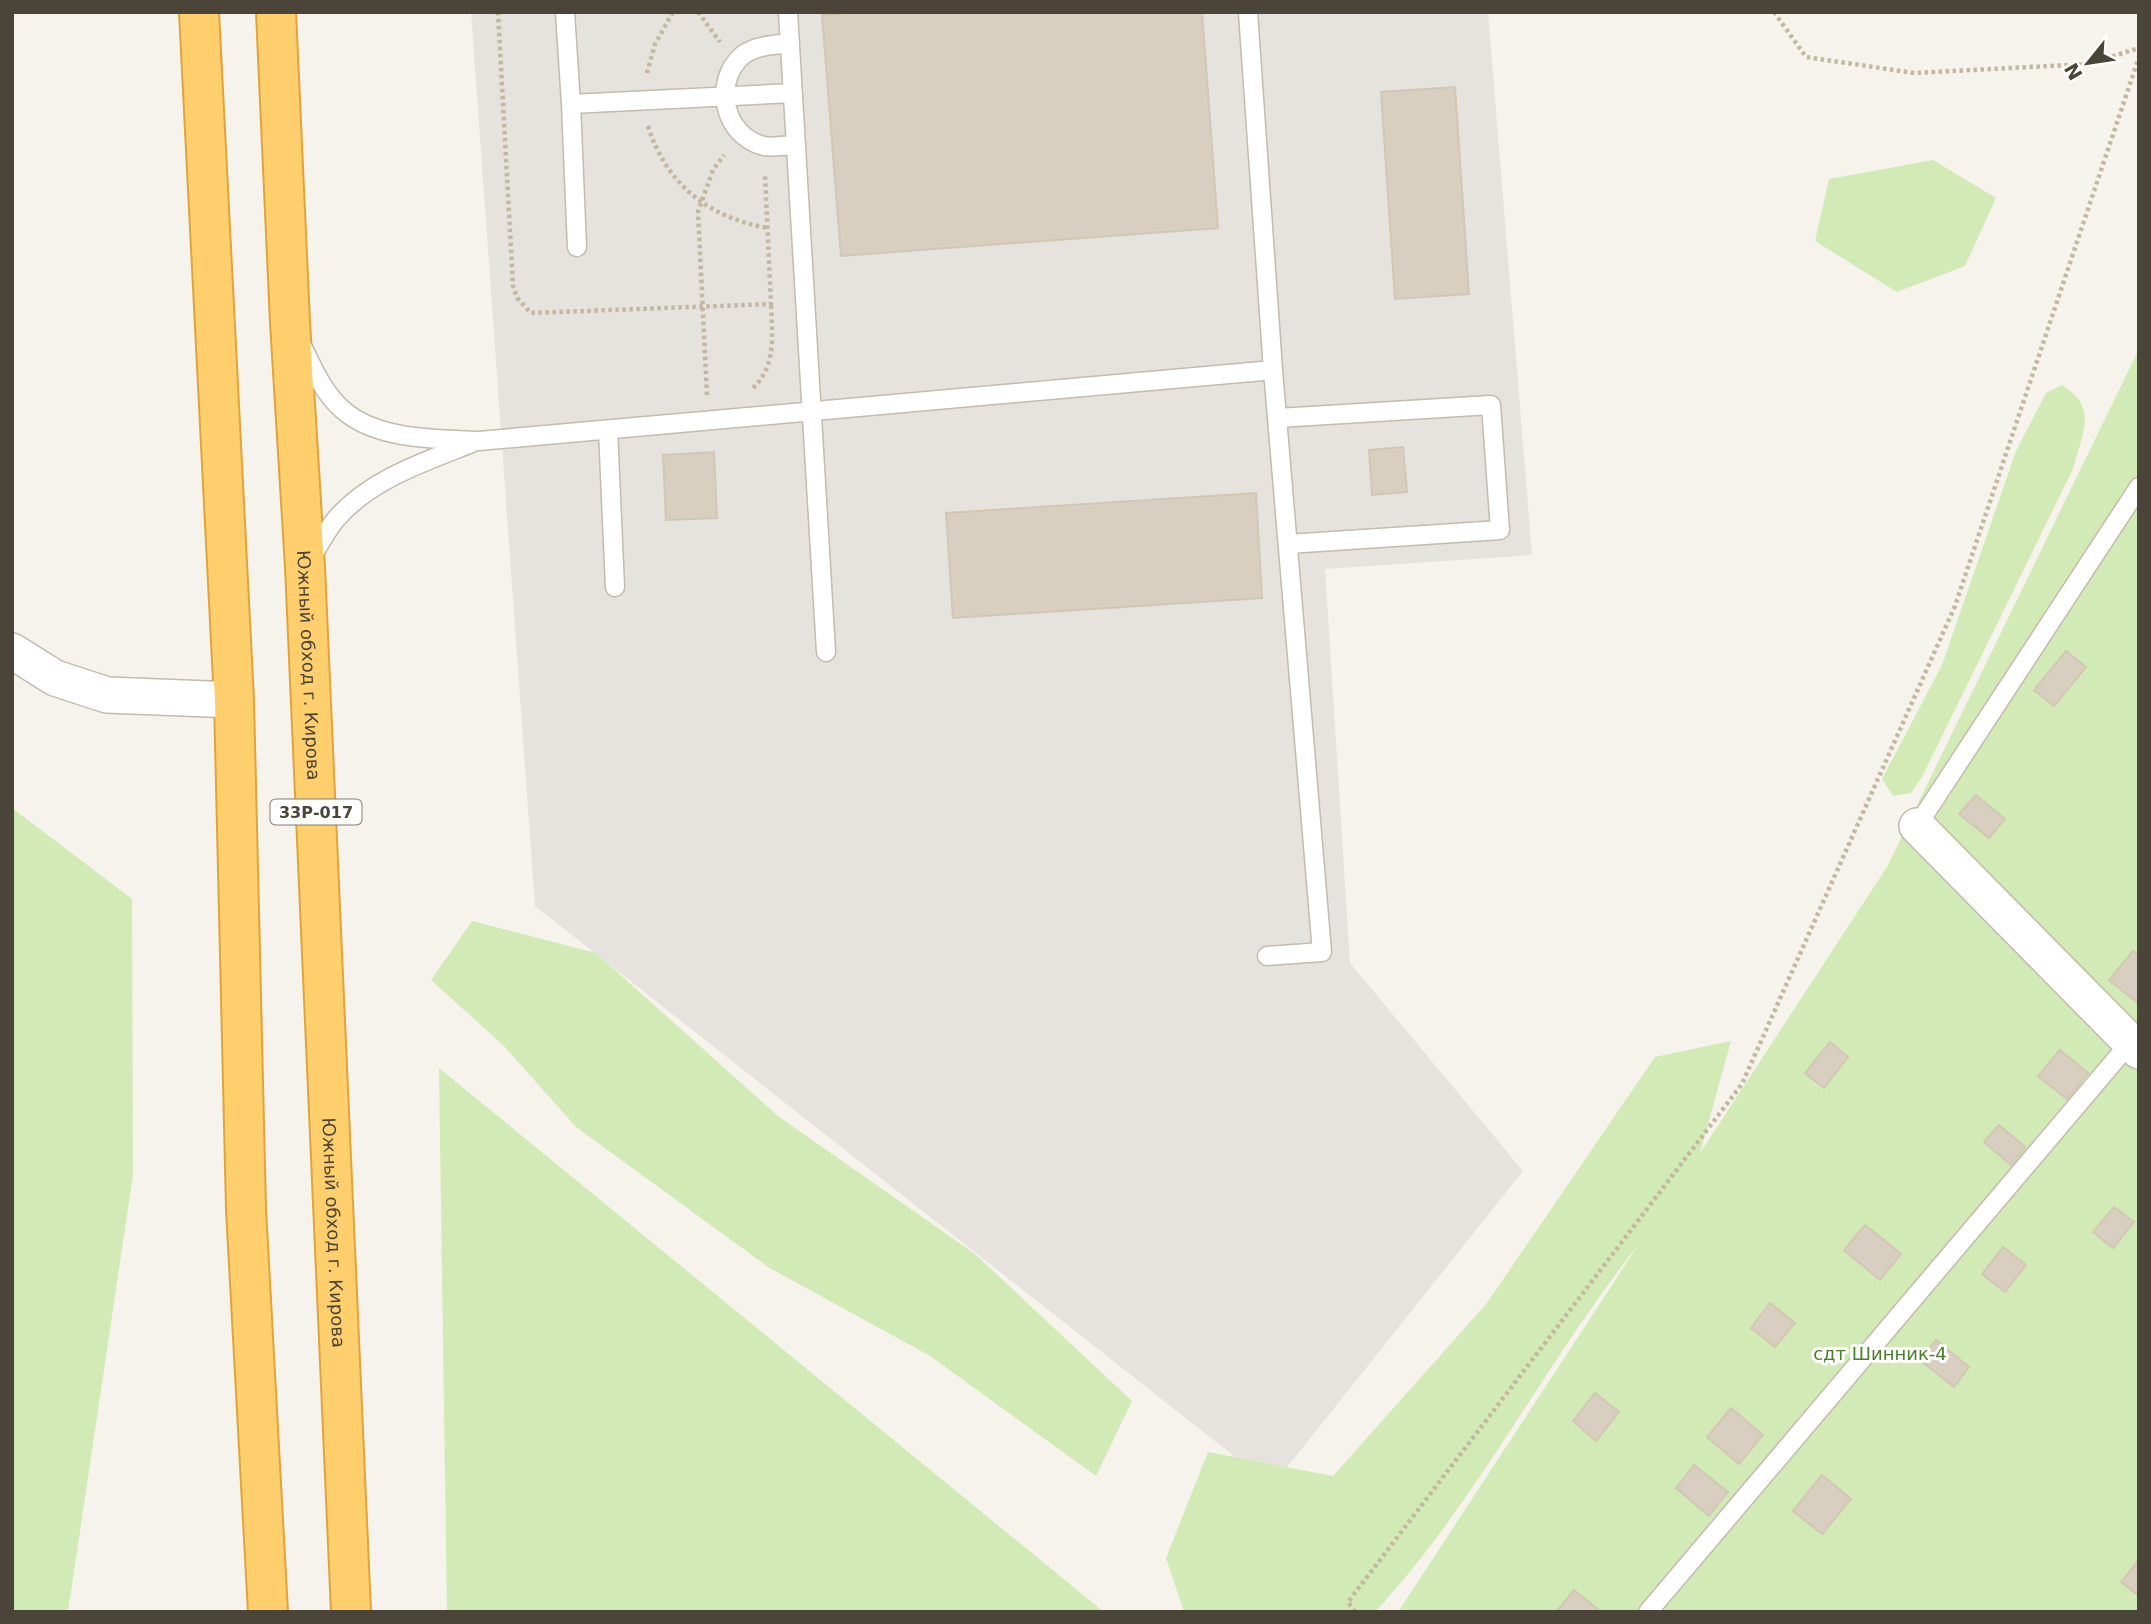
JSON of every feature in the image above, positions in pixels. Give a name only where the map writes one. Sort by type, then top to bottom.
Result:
[{"type":"highway","points":[[199,12],[234,700],[246,1209],[268,1612]]},
{"type":"highway","name":"Южный обход г. Кирова","points":[[276,12],[290,322],[305,567],[351,1612]]},
{"type":"street","points":[[12,651],[55,678],[107,695],[234,700]]},
{"type":"street","points":[[1917,826],[2136,1042]]},
{"type":"lane","points":[[565,12],[577,247]]},
{"type":"lane","points":[[788,12],[826,652]]},
{"type":"lane","points":[[1248,12],[1273,370],[1322,952],[1267,956]]},
{"type":"lane","points":[[790,43],[760,47],[739,59],[726,78],[724,96],[728,114],[743,134],[764,146],[796,145]]},
{"type":"lane","points":[[570,104],[793,93]]},
{"type":"lane","points":[[290,322],[324,388],[344,411],[406,438],[479,441],[1273,370]]},
{"type":"lane","points":[[1278,418],[1492,405],[1500,530],[1288,544]]},
{"type":"lane","points":[[608,430],[615,587]]},
{"type":"lane","points":[[305,567],[336,519],[370,489],[406,469],[479,441]]},
{"type":"lane","points":[[1917,826],[2139,487]]},
{"type":"lane","points":[[1648,1612],[2136,1042]]},
{"type":"path","points":[[498,12],[513,286],[523,307],[531,313],[542,315],[771,304]]},
{"type":"path","points":[[673,12],[655,44],[644,88],[656,151],[669,172],[701,202],[741,223],[768,228]]},
{"type":"path","points":[[698,12],[708,30],[739,59]]},
{"type":"path","points":[[1774,12],[1806,57],[1914,73],[2088,64],[2139,48]]},
{"type":"path","points":[[1355,1612],[1348,1602],[1742,1084],[1955,606],[2139,57]]},
{"type":"path","points":[[719,397],[707,398],[698,226],[701,202],[713,170],[743,134]]},
{"type":"path","points":[[742,394],[754,388],[764,377],[773,347],[764,146]]},
{"type":"shaded area","points":[[471,12],[1488,12],[1532,555],[1325,569],[1350,963],[1523,1171],[1272,1486],[535,906]]},
{"type":"green space","points":[[1933,160],[1996,198],[1965,266],[1897,292],[1815,241],[1829,179]]},
{"type":"green space","name":"сдт Шинник-4","points":[[2139,349],[2139,1612],[1398,1612],[1639,1244],[1605,1289],[1446,1524],[1375,1612],[1184,1612],[1166,1558],[1208,1452],[1333,1476],[1487,1303],[1655,1057],[1731,1041],[1700,1153],[1887,867]]},
{"type":"green space","points":[[2062,385],[2081,403],[2084,412],[2083,433],[2073,469],[1922,777],[1911,793],[1893,796],[1882,779],[1942,665],[2016,451],[2046,393]]},
{"type":"green space","points":[[12,808],[132,899],[133,1175],[68,1612],[12,1612]]},
{"type":"green space","points":[[472,921],[596,953],[778,1116],[975,1254],[1132,1401],[1096,1476],[930,1356],[768,1267],[576,1127],[504,1046],[431,980]]},
{"type":"green space","points":[[439,1068],[1104,1612],[447,1612]]},
{"type":"building","points":[[862,12],[1202,12],[1218,228],[841,256],[822,15]]},
{"type":"building","points":[[1455,87],[1469,294],[1395,299],[1381,92]]},
{"type":"building","points":[[1403,447],[1407,492],[1372,495],[1369,450]]},
{"type":"building","points":[[714,452],[717,518],[666,520],[663,455]]},
{"type":"building","points":[[1256,493],[1262,598],[953,618],[946,513]]},
{"type":"building","points":[[2066,651],[2086,667],[2054,706],[2034,690]]},
{"type":"building","points":[[1976,795],[2005,819],[1989,838],[1959,814]]},
{"type":"building","points":[[2133,951],[2139,955],[2139,1004],[2109,980]]},
{"type":"building","points":[[1830,1042],[1848,1057],[1824,1088],[1805,1073]]},
{"type":"building","points":[[2060,1050],[2088,1073],[2067,1099],[2038,1076]]},
{"type":"building","points":[[1999,1125],[2025,1147],[2011,1165],[1984,1142]]},
{"type":"building","points":[[2114,1207],[2134,1222],[2113,1248],[2093,1232]]},
{"type":"building","points":[[1865,1225],[1901,1254],[1880,1280],[1844,1250]]},
{"type":"building","points":[[2003,1247],[2026,1265],[2005,1292],[1982,1274]]},
{"type":"building","points":[[1770,1303],[1795,1323],[1775,1347],[1751,1328]]},
{"type":"building","points":[[1936,1340],[1969,1367],[1954,1387],[1920,1360]]},
{"type":"building","points":[[1595,1393],[1619,1412],[1596,1441],[1573,1421]]},
{"type":"building","points":[[1731,1408],[1763,1435],[1739,1464],[1707,1437]]},
{"type":"building","points":[[1694,1465],[1728,1492],[1709,1516],[1676,1488]]},
{"type":"building","points":[[1822,1475],[1851,1499],[1822,1534],[1793,1511]]},
{"type":"building","points":[[2139,1562],[2139,1596],[2121,1582]]},
{"type":"building","points":[[1574,1590],[1601,1612],[1556,1612]]}]
